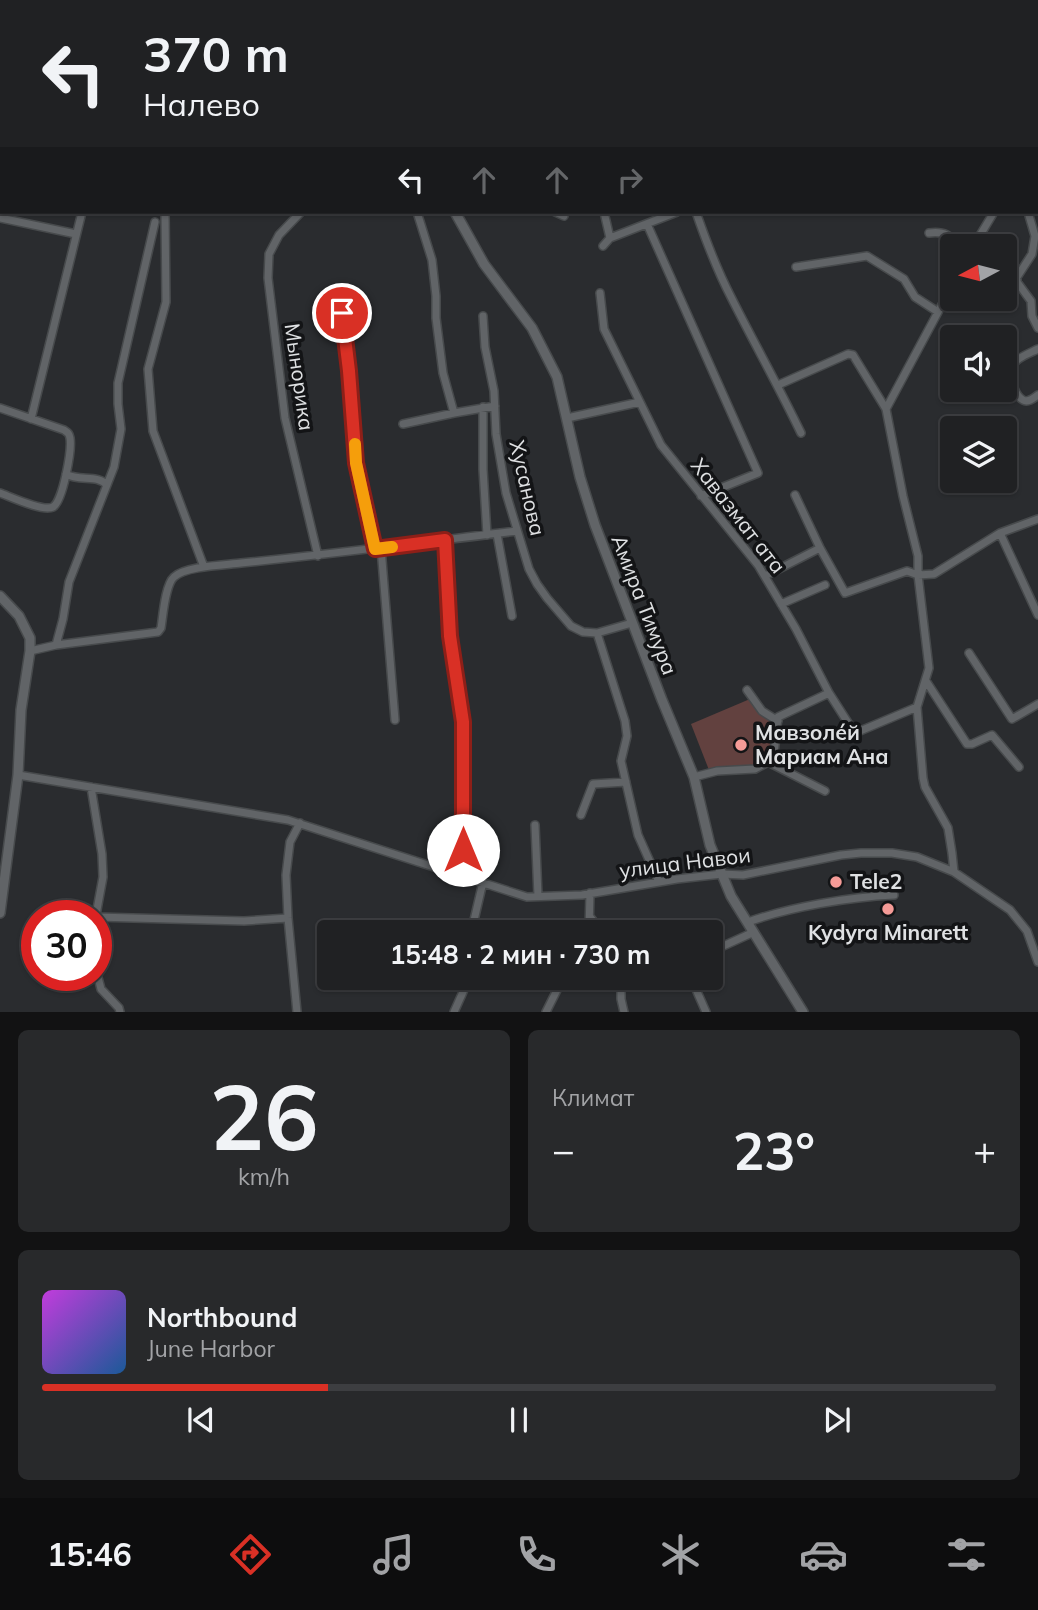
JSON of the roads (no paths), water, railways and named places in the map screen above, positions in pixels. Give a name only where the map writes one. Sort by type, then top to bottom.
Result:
[{"type":"street","points":[[31,419],[81,214]]},
{"type":"street","points":[[164,214],[166,302],[148,369],[153,431],[204,567]]},
{"type":"street","name":"Мынорика","points":[[299,214],[279,236],[270,254],[268,278],[285,418],[318,556]]},
{"type":"street","points":[[418,214],[432,260],[443,373],[454,413]]},
{"type":"street","name":"Амира Тимура","points":[[456,214],[484,264],[532,328],[557,377],[580,477],[595,525],[694,776],[710,845],[731,896],[803,1012]]},
{"type":"street","points":[[560,214],[564,216]]},
{"type":"street","points":[[604,214],[610,237]]},
{"type":"street","points":[[603,246],[610,237],[672,214]]},
{"type":"street","points":[[697,214],[730,296],[801,433]]},
{"type":"street","points":[[981,234],[993,214]]},
{"type":"street","points":[[1029,214],[1035,236],[1032,254],[1017,277],[1017,282],[1031,301],[1032,316],[1038,328]]},
{"type":"street","points":[[0,218],[76,234]]},
{"type":"street","points":[[56,645],[69,582],[114,467],[121,429],[118,383],[155,222]]},
{"type":"street","points":[[647,224],[758,473],[701,496]]},
{"type":"street","points":[[929,233],[944,234]]},
{"type":"street","points":[[796,267],[867,256],[904,279],[915,297],[938,312]]},
{"type":"street","name":"Хавазмат ата","points":[[600,293],[604,329],[661,445],[758,565],[852,729],[860,731],[917,707]]},
{"type":"street","points":[[886,409],[940,308]]},
{"type":"street","points":[[342,313],[356,463],[378,549],[396,720]]},
{"type":"street","name":"Хусанова","points":[[483,316],[496,433],[506,493],[529,569],[547,598],[571,626],[583,632],[597,633]]},
{"type":"street","points":[[1038,349],[1018,359],[1009,373],[1021,400],[1030,400],[1038,395]]},
{"type":"street","points":[[778,385],[848,354],[853,355],[886,409],[918,556],[929,668],[917,707],[923,783],[948,828],[954,872]]},
{"type":"street","points":[[567,418],[640,402]]},
{"type":"street","points":[[403,424],[495,406]]},
{"type":"street","points":[[483,407],[487,535]]},
{"type":"street","points":[[0,408],[64,429],[70,440],[66,474],[56,505],[43,508],[0,494]]},
{"type":"street","points":[[66,474],[76,479],[99,479],[107,485]]},
{"type":"street","points":[[795,495],[845,593],[907,572],[918,575],[934,574],[1000,533],[1038,519]]},
{"type":"street","points":[[30,651],[56,645],[158,632],[169,585],[174,577],[182,572],[204,567],[517,531]]},
{"type":"street","points":[[1000,533],[1038,615]]},
{"type":"street","points":[[497,534],[512,616]]},
{"type":"street","points":[[445,540],[450,636],[463,722],[463,876]]},
{"type":"street","points":[[765,576],[820,548]]},
{"type":"street","points":[[781,604],[825,585]]},
{"type":"street","points":[[0,596],[19,616],[30,638],[21,710],[18,775],[0,913]]},
{"type":"street","points":[[632,622],[597,633],[625,721],[627,736],[621,761],[638,835],[659,881]]},
{"type":"street","points":[[969,653],[1013,719],[1038,704]]},
{"type":"street","points":[[926,681],[967,744],[992,734],[1019,767]]},
{"type":"street","points":[[747,691],[762,711],[778,721]]},
{"type":"street","points":[[694,776],[717,771],[755,769],[768,762],[774,754],[778,718],[829,693]]},
{"type":"street","points":[[768,762],[825,791]]},
{"type":"street","name":"улица Навои","points":[[18,775],[288,820],[527,897],[590,893],[722,874],[743,875],[841,855],[892,853],[917,857],[954,872],[1010,911],[1027,931],[1038,962]]},
{"type":"street","points":[[581,815],[593,784],[626,782]]},
{"type":"street","points":[[91,787],[102,854],[103,877],[99,900]]},
{"type":"street","points":[[297,1012],[286,876],[289,842],[300,823]]},
{"type":"street","points":[[535,825],[538,897]]},
{"type":"street","points":[[474,920],[482,882]]},
{"type":"street","points":[[590,893],[590,920]]},
{"type":"street","points":[[748,922],[813,906],[868,896],[894,895]]},
{"type":"street","points":[[590,916],[593,920]]},
{"type":"street","points":[[112,917],[244,921],[288,918]]},
{"type":"street","points":[[723,946],[754,932]]},
{"type":"street","points":[[454,1012],[464,990]]},
{"type":"street","points":[[545,1012],[557,990]]},
{"type":"street","points":[[621,990],[624,1012]]},
{"type":"street","points":[[696,990],[706,1012]]},
{"type":"street","points":[[103,991],[120,1012]]},
{"type":"place","name":"Мавзоле́й Мариам Ана","points":[[741,745]]},
{"type":"place","name":"Tele2","points":[[836,882]]},
{"type":"place","name":"Kydyra Minarett","points":[[888,909]]}]
